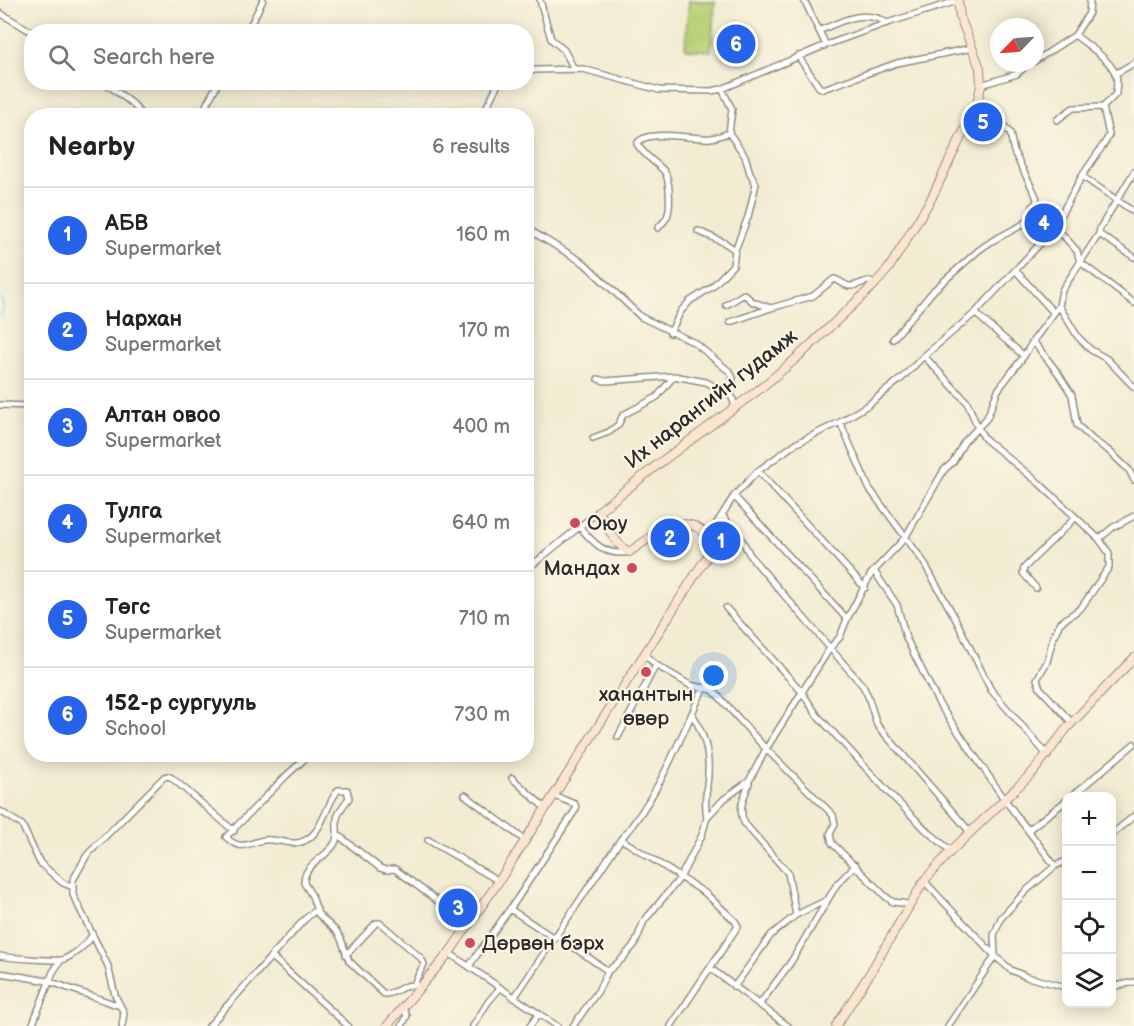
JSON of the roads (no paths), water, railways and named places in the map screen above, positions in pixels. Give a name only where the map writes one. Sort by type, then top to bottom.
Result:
[{"type":"main road","name":"Их нарангийн гудамж","points":[[599,511],[661,462],[736,408],[799,356],[889,268],[921,215],[977,104],[981,85],[980,68],[960,17],[958,1]]},
{"type":"main road","points":[[387,1026],[418,985],[449,953],[526,842],[708,555],[710,541],[708,537],[691,525],[676,524],[629,552],[622,548],[612,535],[599,511]]},
{"type":"main road","points":[[836,1026],[924,881],[1047,756],[1072,723],[1134,658]]},
{"type":"street","points":[[251,24],[263,0]]},
{"type":"street","points":[[540,0],[551,39],[564,50],[574,69]]},
{"type":"street","points":[[804,0],[826,45]]},
{"type":"street","points":[[1044,55],[1075,35],[1089,13],[1090,0]]},
{"type":"street","points":[[534,72],[574,69],[659,90],[711,91],[722,89],[826,45],[958,1]]},
{"type":"street","points":[[0,13],[24,27]]},
{"type":"street","points":[[819,30],[852,17],[878,16],[887,23]]},
{"type":"street","points":[[1057,120],[1073,108],[1103,107],[1116,94],[1115,74],[1106,61],[1075,35]]},
{"type":"street","points":[[798,56],[819,87],[823,89],[897,63],[972,48]]},
{"type":"street","points":[[1115,74],[1134,63]]},
{"type":"street","points":[[981,85],[1019,72]]},
{"type":"street","points":[[670,333],[681,311],[690,301],[712,287],[733,265],[735,250],[748,217],[756,184],[750,173],[746,156],[729,133],[732,109],[722,89]]},
{"type":"street","points":[[115,90],[136,108]]},
{"type":"street","points":[[205,108],[214,90]]},
{"type":"street","points":[[486,108],[495,90]]},
{"type":"street","points":[[893,339],[934,290],[979,250],[1022,225],[1032,216],[1033,207],[1037,201],[1036,196],[1014,152],[1010,133],[994,115],[977,104]]},
{"type":"street","points":[[708,537],[734,496],[758,471],[795,444],[840,422],[868,405],[975,313],[1016,271],[1052,231],[1108,135],[1103,107]]},
{"type":"street","points":[[658,228],[666,219],[669,208],[668,182],[665,172],[643,154],[637,144],[639,139],[663,136],[711,138],[729,133]]},
{"type":"street","points":[[796,915],[788,873],[745,824],[741,816],[740,809],[749,781],[802,692],[830,648],[840,637],[873,571],[905,538],[944,470],[953,462],[964,442],[987,418],[998,390],[1059,306],[1062,290],[1099,234],[1100,228],[1134,172]]},
{"type":"street","points":[[1082,176],[1134,212]]},
{"type":"street","points":[[1032,216],[1052,231],[1062,234],[1077,251],[1080,262],[1134,303]]},
{"type":"street","points":[[699,231],[735,250]]},
{"type":"street","points":[[534,233],[584,263],[641,317],[694,343],[730,372],[733,378],[731,395],[736,408]]},
{"type":"street","points":[[1099,234],[1134,257]]},
{"type":"street","points":[[1016,271],[1054,313]]},
{"type":"street","points":[[730,322],[813,296],[834,279],[847,286],[865,281],[870,281],[874,285]]},
{"type":"street","points":[[726,305],[744,294],[753,302],[771,308]]},
{"type":"street","points":[[1059,306],[1078,337],[1091,350],[1107,359],[1134,387]]},
{"type":"street","points":[[975,313],[1024,356]]},
{"type":"street","points":[[1033,341],[1072,395],[1077,425],[1129,470],[1134,480]]},
{"type":"street","points":[[924,356],[968,402],[978,428],[986,439],[1040,483],[1099,539],[1109,553],[1109,567],[1081,608],[1060,623],[1053,638],[1047,662],[1036,678],[1040,688],[1072,723]]},
{"type":"street","points":[[598,379],[605,381],[674,376],[706,382],[731,395]]},
{"type":"street","points":[[593,438],[609,432],[618,425],[623,415],[657,397],[674,376]]},
{"type":"street","points":[[0,405],[24,406]]},
{"type":"street","points":[[840,422],[869,488],[923,561],[991,690],[1047,756]]},
{"type":"street","points":[[758,471],[865,588]]},
{"type":"street","points":[[734,496],[847,619]]},
{"type":"street","points":[[534,563],[599,511]]},
{"type":"street","points":[[722,515],[743,542],[751,557],[862,686],[872,704],[877,725],[971,832]]},
{"type":"street","points":[[1099,539],[1112,528],[1134,516]]},
{"type":"street","points":[[1036,588],[1023,573],[1024,568],[1075,518]]},
{"type":"street","points":[[579,526],[597,546],[619,554],[629,552]]},
{"type":"street","points":[[873,571],[897,605],[906,638],[939,704],[1005,800],[1056,866]]},
{"type":"street","points":[[726,608],[802,692],[817,716],[892,796],[951,851]]},
{"type":"street","points":[[644,654],[656,665],[695,687],[713,690],[766,749],[833,815],[835,824],[830,840],[885,896],[893,902],[909,904]]},
{"type":"street","points":[[618,737],[656,665]]},
{"type":"street","points":[[514,998],[621,839],[639,819],[704,687]]},
{"type":"street","points":[[692,713],[705,738],[709,759],[704,803],[707,817]]},
{"type":"street","points":[[1077,792],[1134,744]]},
{"type":"street","points":[[301,762],[226,837],[239,846],[271,840],[297,843],[313,834],[318,828],[338,790],[347,790],[349,798],[339,811],[338,835],[335,844],[305,872],[304,883],[312,896],[318,914],[337,932],[341,939],[346,955],[349,961],[384,994],[408,984],[418,985],[424,964],[421,958],[380,923],[376,923],[346,955]]},
{"type":"street","points":[[122,1026],[124,1013],[115,995],[108,966],[73,895],[73,880],[87,855],[164,777],[168,776],[234,831]]},
{"type":"street","points":[[512,778],[546,809]]},
{"type":"street","points":[[573,1026],[608,971],[635,944],[644,921],[680,878],[693,854],[707,817],[723,799],[749,781]]},
{"type":"street","points":[[465,795],[526,842]]},
{"type":"street","points":[[469,966],[576,809],[575,804],[554,795]]},
{"type":"street","points":[[1028,830],[1062,804]]},
{"type":"street","points":[[0,811],[22,825],[40,863],[63,883],[73,887]]},
{"type":"street","points":[[1116,831],[1134,816]]},
{"type":"street","points":[[338,835],[380,868],[395,869],[469,925]]},
{"type":"street","points":[[621,839],[705,893],[738,926],[671,1026]]},
{"type":"street","points":[[428,840],[499,881]]},
{"type":"street","points":[[948,1026],[995,957],[994,935],[1001,918],[1026,891],[1062,863]]},
{"type":"street","points":[[759,1005],[790,963],[837,885],[856,865]]},
{"type":"street","points":[[924,881],[995,957],[1011,970],[1027,977],[1062,986]]},
{"type":"street","points":[[734,987],[771,935],[796,915],[827,900]]},
{"type":"street","points":[[208,1026],[304,920],[317,909]]},
{"type":"street","points":[[510,909],[608,971]]},
{"type":"street","points":[[32,1026],[48,981],[61,960],[87,943],[92,936]]},
{"type":"street","points":[[449,953],[557,1026]]},
{"type":"street","points":[[0,956],[11,959],[61,960]]},
{"type":"street","points":[[271,956],[348,1026]]},
{"type":"street","points":[[710,968],[788,1026]]},
{"type":"street","points":[[0,973],[48,981],[121,1006]]},
{"type":"street","points":[[1116,986],[1134,982]]},
{"type":"street","points":[[472,1026],[483,1008],[500,988]]},
{"type":"street","points":[[402,1026],[407,1016],[403,1007]]},
{"type":"street","points":[[530,1026],[538,1015]]},
{"type":"waterway","points":[[0,298],[4,307],[0,316]]},
{"type":"place","name":"152-р сургууль","points":[[736,44]]},
{"type":"place","name":"Төгс","points":[[983,122]]},
{"type":"place","name":"Тулга","points":[[1044,223]]},
{"type":"place","name":"Оюу","points":[[575,523]]},
{"type":"place","name":"Нархан","points":[[670,538]]},
{"type":"place","name":"АБВ","points":[[721,541]]},
{"type":"place","name":"Мандах","points":[[632,568]]},
{"type":"place","name":"ханантын өвөр","points":[[646,672]]},
{"type":"place","name":"Алтан овоо","points":[[458,908]]},
{"type":"place","name":"Дөрвөн бэрх","points":[[470,943]]}]
